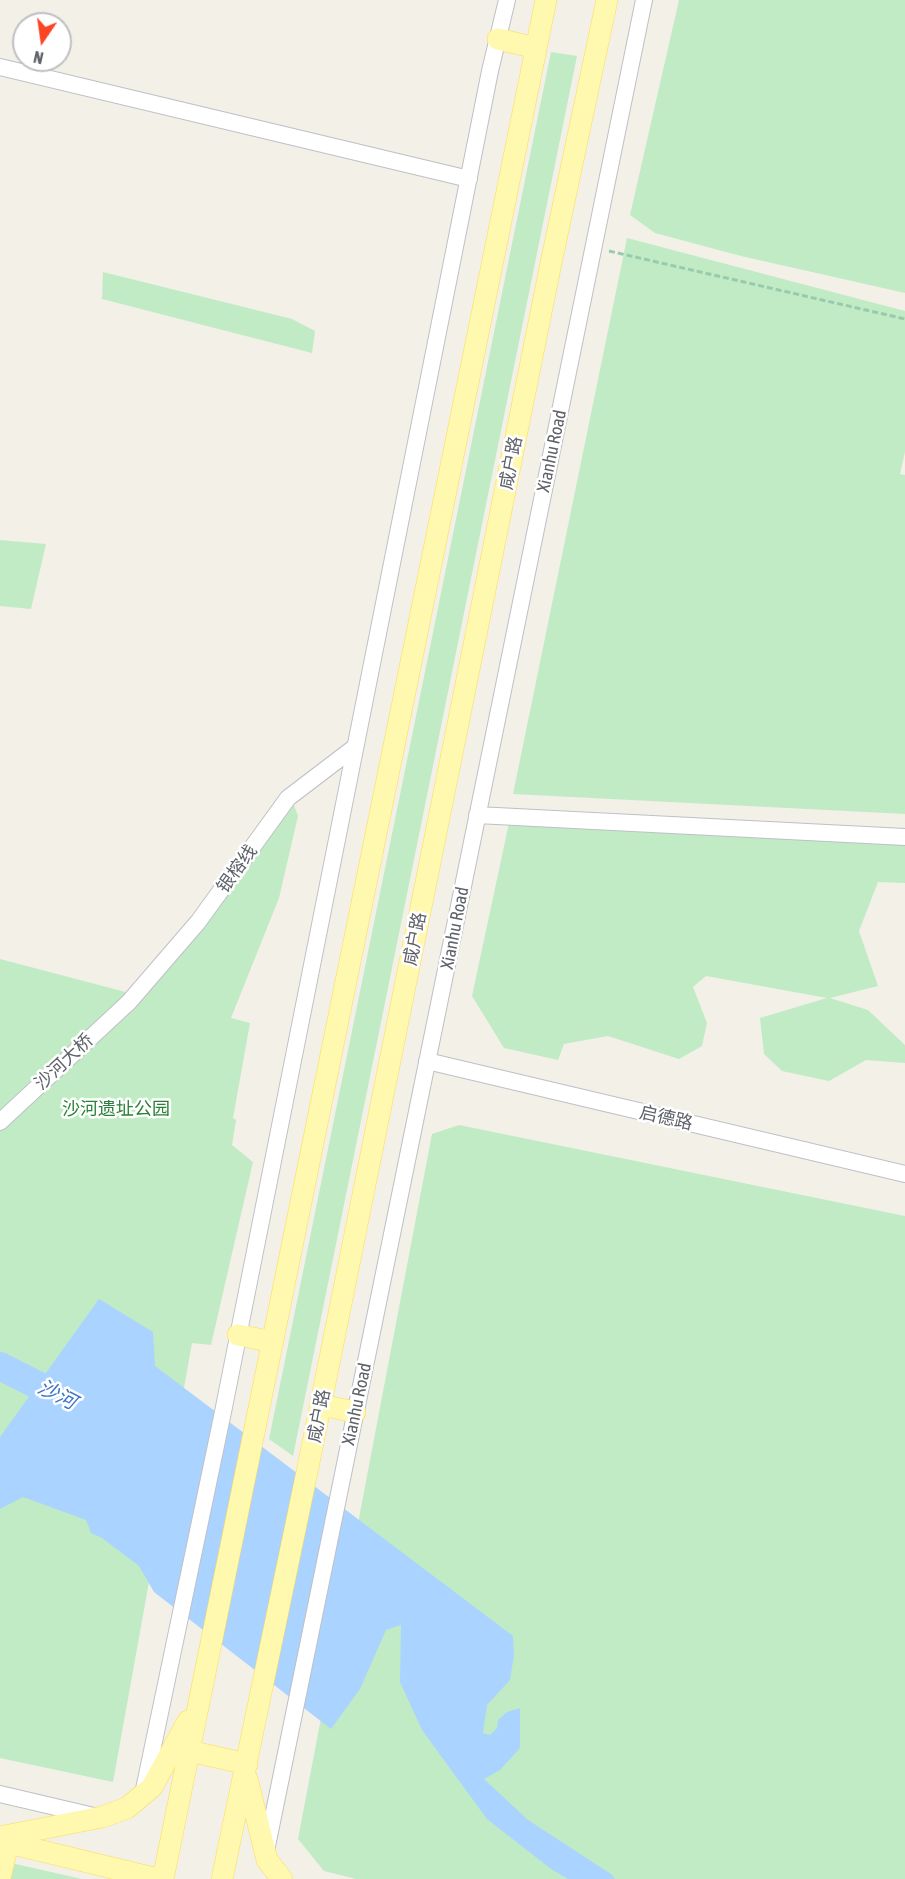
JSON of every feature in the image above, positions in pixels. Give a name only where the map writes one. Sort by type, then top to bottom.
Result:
[{"type":"main road","points":[[163,1879],[546,0]]},
{"type":"main road","name":"咸户路","points":[[222,1879],[308,1472],[551,262],[607,0]]},
{"type":"main road","points":[[498,39],[536,48]]},
{"type":"main road","points":[[238,1335],[273,1342]]},
{"type":"main road","points":[[321,1405],[355,1412]]},
{"type":"main road","points":[[3,1840],[102,1817],[127,1808],[152,1787],[201,1695]]},
{"type":"main road","points":[[189,1751],[246,1768],[267,1860],[282,1879]]},
{"type":"main road","points":[[0,1878],[3,1840]]},
{"type":"main road","points":[[3,1840],[158,1879]]},
{"type":"street","points":[[143,1794],[223,1412],[469,179],[507,0]]},
{"type":"street","name":"Xianhu Road","points":[[266,1855],[644,0]]},
{"type":"street","points":[[0,67],[469,179]]},
{"type":"street","name":"银榕线","points":[[129,1002],[198,922],[288,798],[356,747]]},
{"type":"street","points":[[477,815],[905,837]]},
{"type":"street","name":"沙河大桥","points":[[0,1122],[129,1002]]},
{"type":"street","name":"启德路","points":[[428,1061],[905,1174]]},
{"type":"street","points":[[0,1794],[102,1817]]},
{"type":"path","points":[[593,247],[905,319]]},
{"type":"green space","points":[[679,0],[905,0],[905,293],[741,256],[655,233],[630,215]]},
{"type":"green space","points":[[551,52],[577,56],[293,1456],[269,1439]]},
{"type":"green space","points":[[627,238],[905,311],[905,452],[900,474],[905,475],[905,814],[513,794]]},
{"type":"green space","points":[[103,272],[292,319],[315,331],[312,353],[102,299]]},
{"type":"green space","points":[[0,540],[46,544],[31,609],[0,606]]},
{"type":"green space","name":"沙河遗址公园","points":[[292,800],[298,816],[279,898],[231,1018],[250,1023],[233,1118],[236,1120],[232,1145],[253,1162],[211,1345],[192,1343],[113,1782],[0,1758],[0,959],[137,995]]},
{"type":"green space","points":[[512,809],[905,829],[905,883],[878,882],[859,931],[878,986],[830,998],[868,1010],[905,1045],[905,1063],[866,1060],[829,1081],[782,1071],[764,1054],[760,1018],[827,998],[706,976],[693,987],[707,1023],[702,1046],[679,1059],[608,1036],[564,1044],[558,1060],[504,1048],[472,996]]},
{"type":"green space","points":[[459,1125],[905,1216],[905,1879],[356,1879],[324,1871],[298,1839],[432,1134]]},
{"type":"green space","points":[[11,1863],[82,1879],[7,1879]]},
{"type":"water","points":[[99,1299],[153,1332],[155,1366],[513,1636],[514,1655],[510,1680],[487,1705],[483,1733],[490,1735],[497,1728],[498,1720],[507,1712],[520,1708],[520,1748],[500,1770],[484,1779],[528,1820],[611,1874],[615,1879],[568,1879],[551,1869],[487,1819],[422,1730],[400,1682],[401,1625],[386,1630],[360,1689],[331,1729],[154,1592],[139,1566],[102,1538],[91,1533],[86,1520],[23,1497],[0,1509],[0,1437]]},
{"type":"waterway","name":"沙河","points":[[0,1366],[73,1403]]}]
